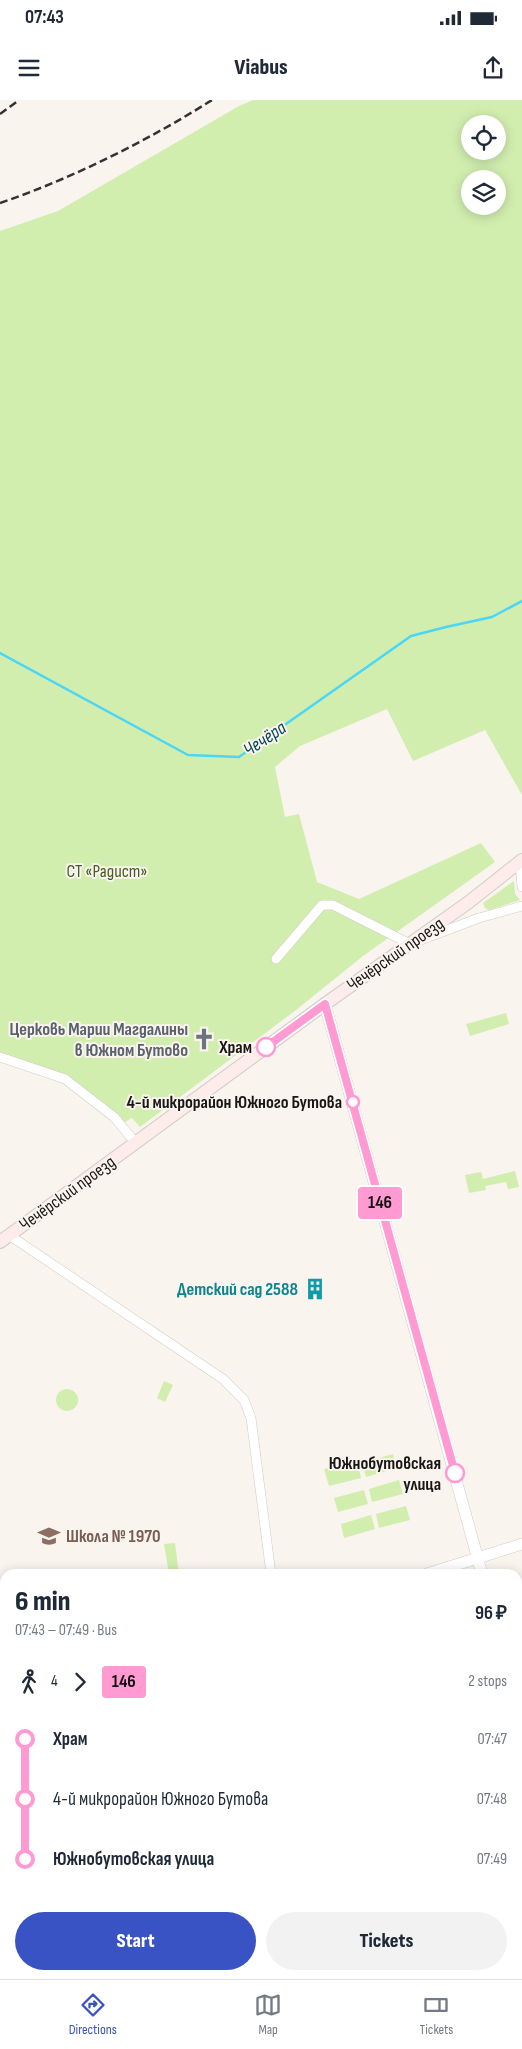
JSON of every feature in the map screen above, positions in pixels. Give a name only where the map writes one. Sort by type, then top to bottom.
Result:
[{"type":"main road","name":"Чечёрский проезд","points":[[5,1239],[134,1142],[410,944],[521,861]]},
{"type":"street","points":[[521,861],[522,887]]},
{"type":"street","points":[[276,959],[322,905],[326,904],[333,905],[410,944],[480,918],[522,906]]},
{"type":"street","points":[[325,1004],[481,1569]]},
{"type":"street","points":[[0,1057],[65,1079],[114,1117],[134,1142]]},
{"type":"street","points":[[5,1239],[224,1379],[244,1400],[254,1428],[270,1569]]},
{"type":"street","points":[[442,1569],[522,1544]]},
{"type":"green space","name":"СТ «Радист»","points":[[253,100],[522,100],[522,795],[485,730],[413,761],[387,709],[300,746],[275,767],[285,817],[299,814],[317,882],[359,899],[481,843],[495,862],[363,956],[296,1010],[140,1127],[132,1118],[119,1126],[64,1081],[0,1060],[0,231],[58,211],[239,106]]},
{"type":"green space","points":[[514,881],[515,894],[520,900],[489,910],[485,908],[483,903]]},
{"type":"green space","points":[[506,1013],[509,1024],[470,1036],[466,1024]]},
{"type":"green space","points":[[515,1171],[519,1187],[508,1189],[506,1182],[485,1186],[486,1190],[469,1193],[465,1175],[481,1172],[483,1179]]},
{"type":"green space","points":[[164,1381],[173,1385],[165,1402],[157,1398]]},
{"type":"green space","points":[[67,1389],[77,1396],[78,1400],[71,1410],[67,1411],[57,1404],[56,1400],[63,1390]]},
{"type":"green space","points":[[393,1454],[397,1468],[366,1477],[362,1463]]},
{"type":"green space","points":[[350,1462],[352,1466],[358,1465],[361,1478],[329,1486],[324,1469]]},
{"type":"green space","points":[[399,1480],[403,1494],[372,1502],[369,1489]]},
{"type":"green space","points":[[364,1490],[368,1504],[338,1512],[334,1498]]},
{"type":"green space","points":[[406,1506],[410,1520],[379,1528],[376,1514]]},
{"type":"green space","points":[[371,1515],[375,1529],[344,1538],[341,1524]]},
{"type":"green space","points":[[175,1543],[178,1569],[168,1569],[164,1544]]},
{"type":"waterway","name":"Чечёра","points":[[0,653],[188,755],[239,757],[411,636],[492,617],[522,601]]},
{"type":"railway","points":[[0,114],[19,100]]},
{"type":"railway","points":[[0,203],[109,158],[162,130],[212,100]]},
{"type":"bus line","name":"146","points":[[266,1047],[325,1004],[455,1473]]},
{"type":"place","name":"Церковь Марии Магдалины в Южном Бутово","points":[[204,1039]]},
{"type":"place","name":"Храм","points":[[266,1047]]},
{"type":"place","name":"4-й микрорайон Южного Бутова","points":[[353,1102]]},
{"type":"place","name":"Детский сад 2588","points":[[315,1289]]},
{"type":"place","name":"Южнобутовская улица","points":[[455,1473]]},
{"type":"place","name":"Школа № 1970","points":[[49,1536]]}]
